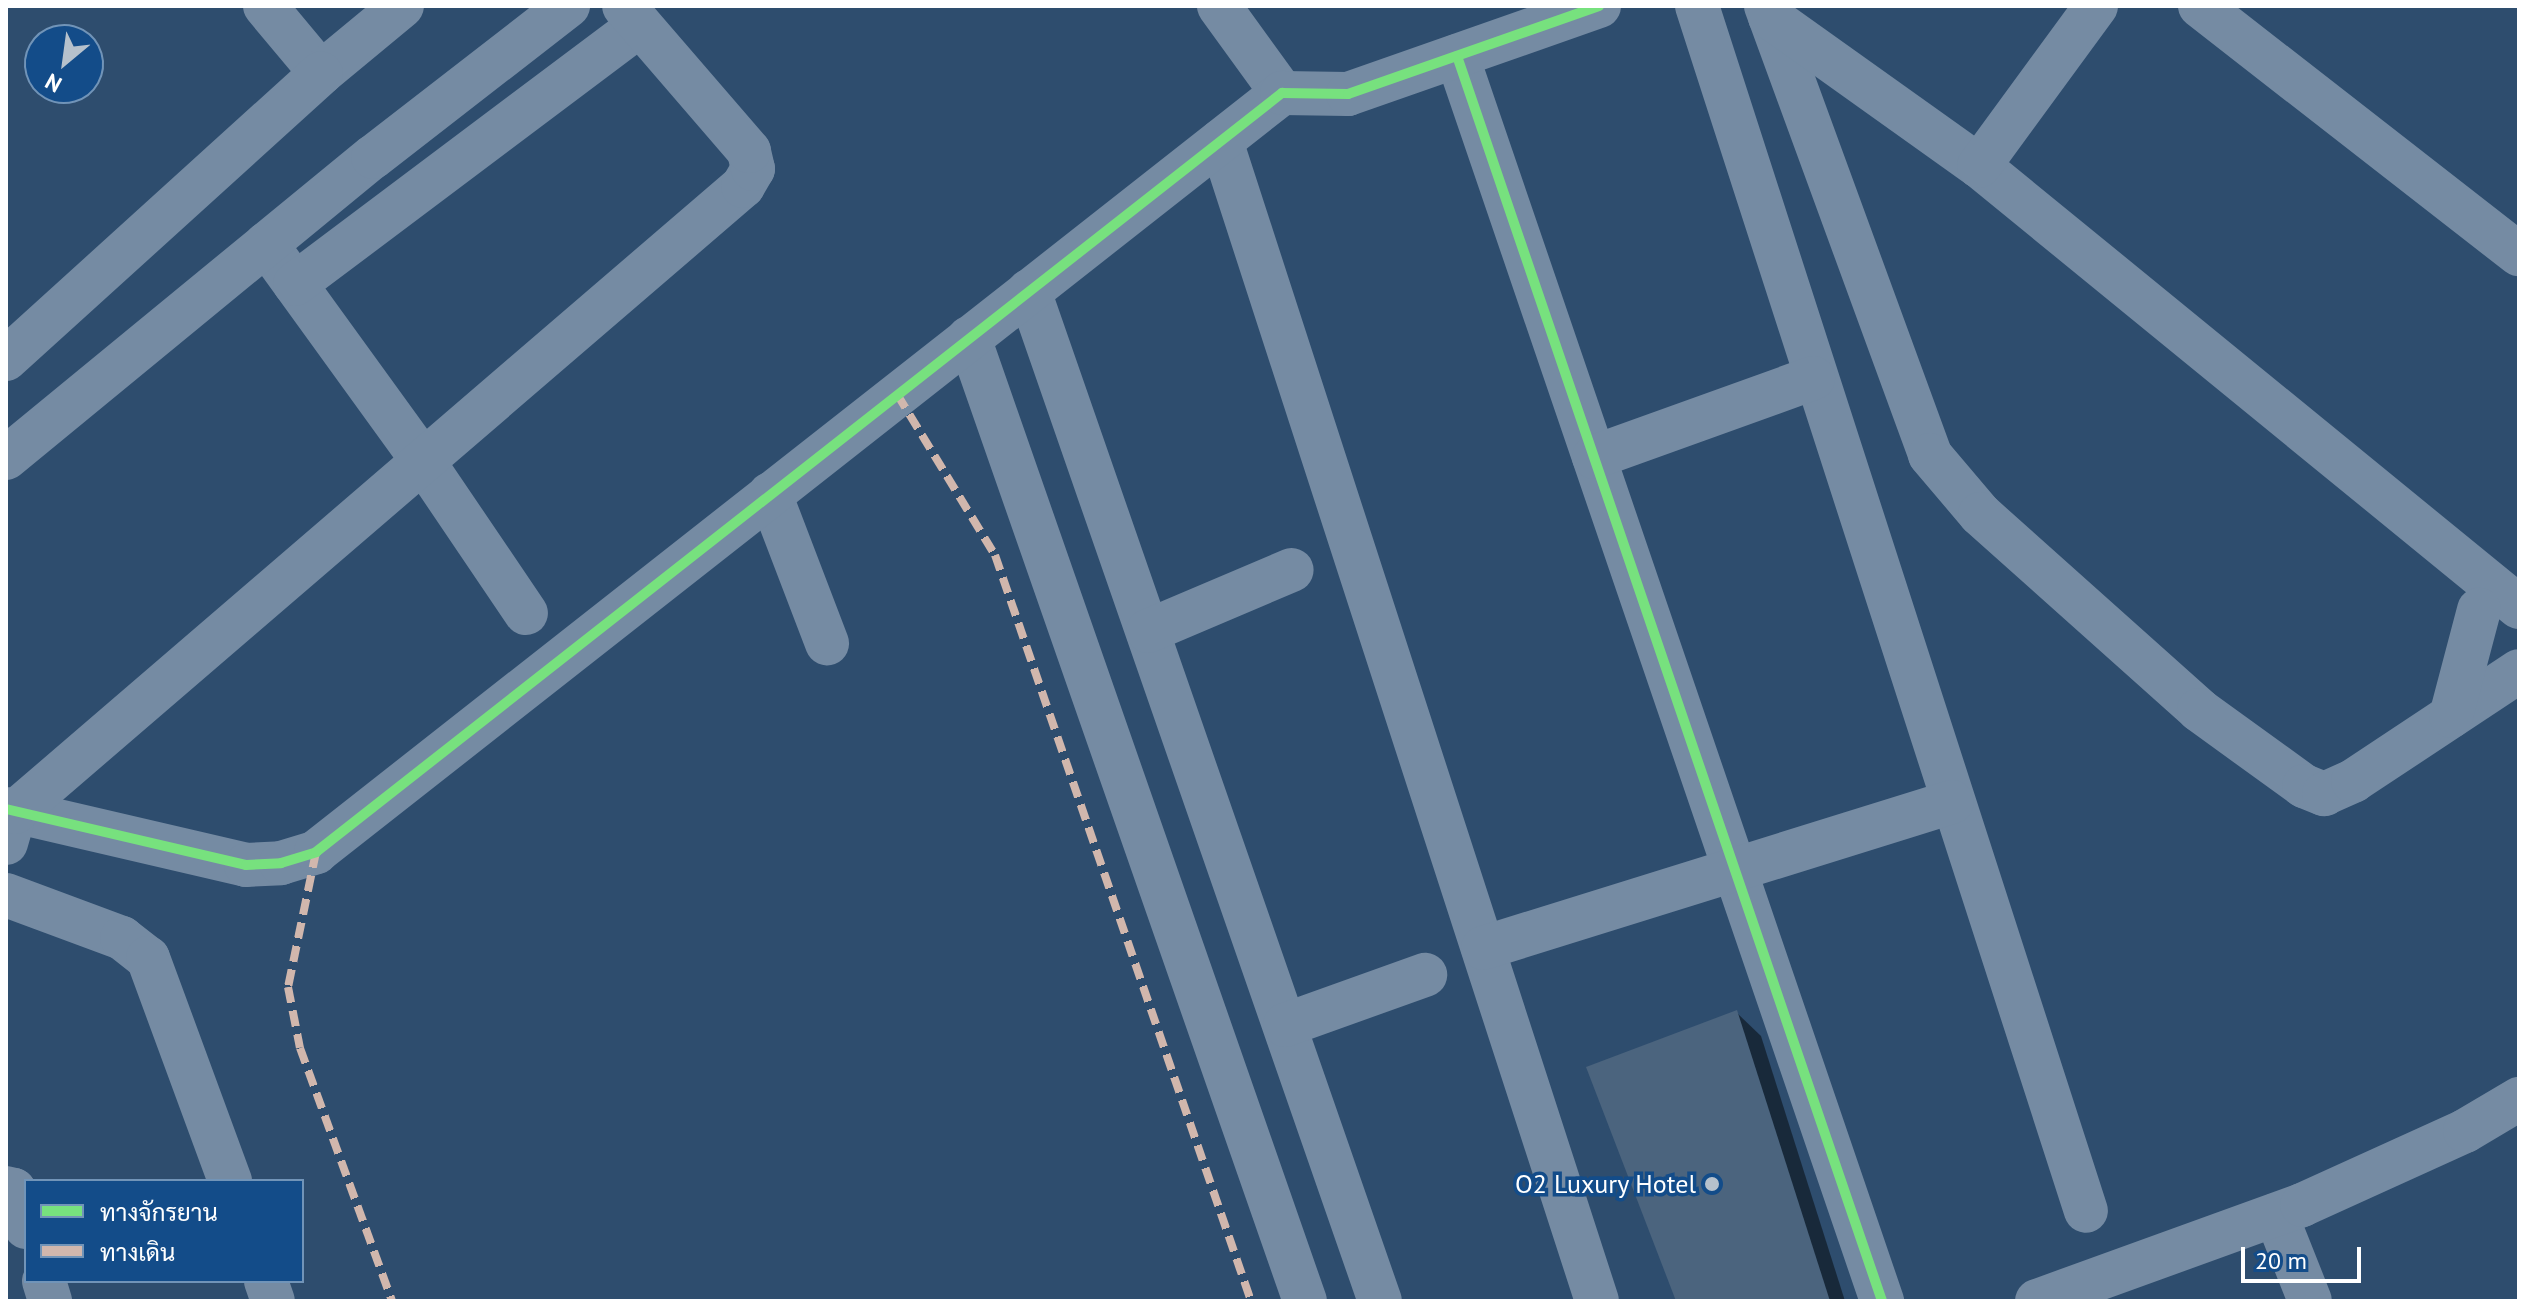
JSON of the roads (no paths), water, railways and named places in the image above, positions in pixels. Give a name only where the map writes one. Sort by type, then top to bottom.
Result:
[{"type":"street","points":[[265,6],[321,73]]},
{"type":"street","points":[[6,359],[321,73],[402,6]]},
{"type":"street","points":[[6,458],[266,244],[568,6]]},
{"type":"street","points":[[1219,6],[1282,93]]},
{"type":"street","points":[[9,821],[246,865],[281,863],[316,852],[1282,93],[1348,94],[1599,6]]},
{"type":"street","points":[[1697,6],[1813,378],[2086,1211]]},
{"type":"street","points":[[1979,166],[2096,6]]},
{"type":"street","points":[[2200,6],[2519,254]]},
{"type":"street","points":[[1768,12],[1979,166],[2499,608],[2451,716]]},
{"type":"street","points":[[1768,12],[1930,455],[1980,514],[2199,710],[2304,786],[2324,794],[2353,781],[2519,671]]},
{"type":"street","points":[[9,821],[743,186],[753,169],[749,151],[632,16],[295,284]]},
{"type":"street","points":[[1457,56],[1740,872],[1882,1301]]},
{"type":"street","points":[[1221,141],[1597,1301]]},
{"type":"street","points":[[266,244],[425,464],[526,613]]},
{"type":"street","points":[[1029,291],[1380,1301]]},
{"type":"street","points":[[969,338],[1305,1301]]},
{"type":"street","points":[[1594,457],[1813,378]]},
{"type":"street","points":[[770,494],[827,643]]},
{"type":"street","points":[[1148,631],[1292,570]]},
{"type":"street","points":[[1483,948],[1740,872],[1952,802]]},
{"type":"street","points":[[6,895],[122,938],[148,958],[229,1179]]},
{"type":"street","points":[[1285,1025],[1425,975]]},
{"type":"street","points":[[2037,1301],[2276,1215],[2465,1131],[2514,1114]]},
{"type":"street","points":[[6,1188],[14,1190],[24,1221]]},
{"type":"street","points":[[2276,1215],[2310,1301]]},
{"type":"place","name":"O2 Luxury Hotel","points":[[1712,1184]]}]
